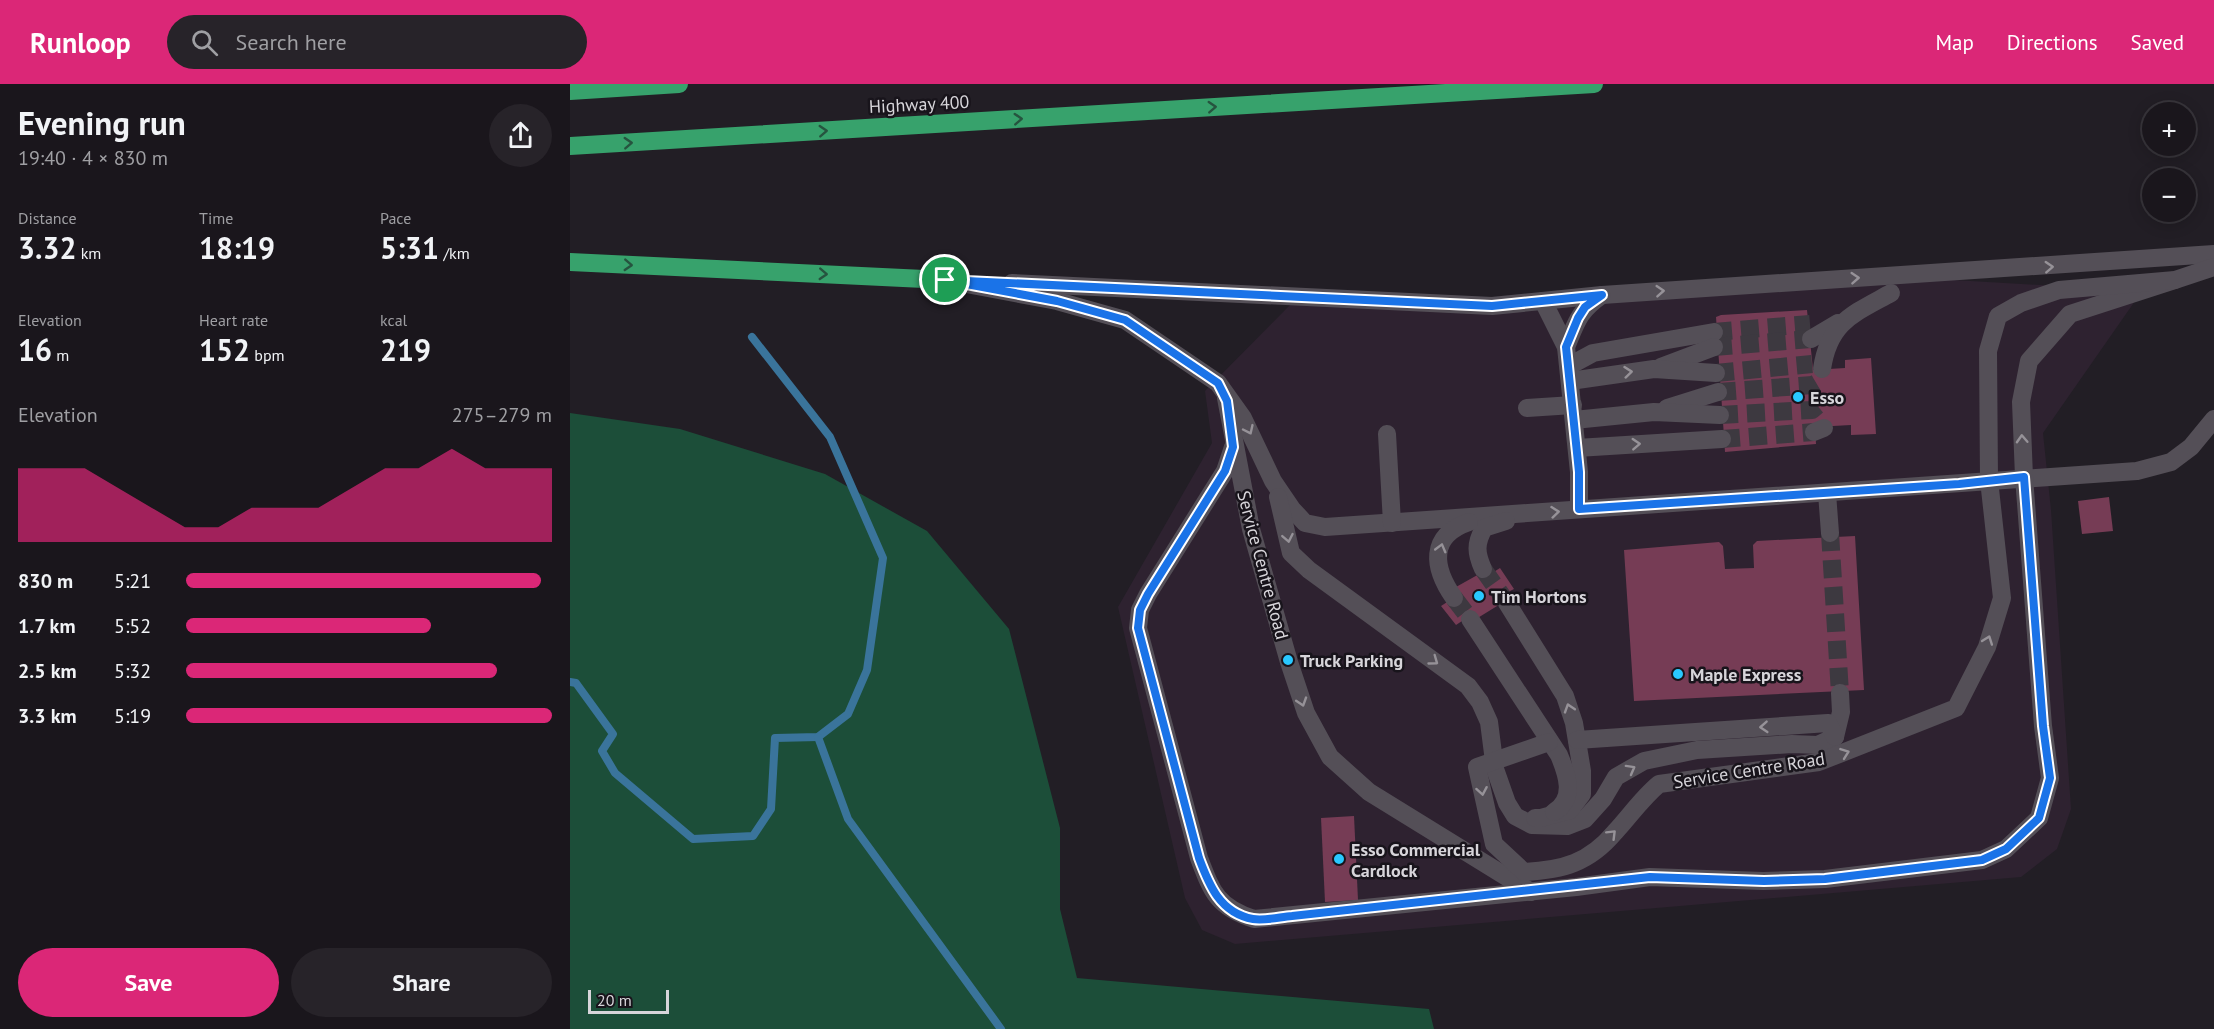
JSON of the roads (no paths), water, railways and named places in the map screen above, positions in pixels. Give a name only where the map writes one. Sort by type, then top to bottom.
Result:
[{"type":"highway","points":[[570,91],[679,84]]},
{"type":"highway","name":"Highway 400","points":[[570,146],[1594,84]]},
{"type":"highway","points":[[570,262],[945,280]]},
{"type":"lane","points":[[945,280],[1492,306],[1602,295],[2214,254]]},
{"type":"lane","name":"Service Centre Road","points":[[1233,447],[1225,471],[1148,594],[1140,610],[1138,628],[1199,858],[1211,890],[1233,912],[1254,919],[1531,892],[1650,877],[1764,881],[1825,879],[1982,860],[2006,849],[2039,818],[2050,778],[2043,726],[2024,477],[2021,402],[2029,361],[2070,314],[2214,267]]},
{"type":"lane","name":"Service Centre Road","points":[[945,280],[1057,301],[1125,320],[1218,383],[1243,418],[1273,481],[1292,510],[1305,523],[1325,527],[1827,493],[2024,477]]},
{"type":"lane","name":"Service Centre Road","points":[[1494,760],[1478,767],[1494,844],[1524,872],[1555,871],[1579,862],[1613,835],[1647,794],[1659,784],[1819,762],[1956,708],[1987,646],[2002,598],[1989,480],[1988,351],[1998,316],[2021,303],[2059,290],[2175,280]]},
{"type":"lane","points":[[1811,332],[1847,318],[1891,292]]},
{"type":"lane","points":[[1568,365],[1578,318],[1585,307],[1602,295]]},
{"type":"lane","points":[[1543,301],[1568,365],[1577,448],[1579,509]]},
{"type":"lane","points":[[1819,362],[1825,347],[1847,318]]},
{"type":"lane","points":[[1568,365],[1593,353],[1714,339],[1654,369]]},
{"type":"lane","points":[[1568,365],[1716,373]]},
{"type":"lane","name":"Service Centre Road","points":[[1218,383],[1227,401],[1233,447],[1251,529],[1289,663],[1306,713],[1330,757],[1369,792],[1531,892]]},
{"type":"lane","points":[[1654,412],[1718,392]]},
{"type":"lane","points":[[1527,408],[1573,412],[1720,415]]},
{"type":"lane","points":[[2024,477],[2137,471],[2171,462],[2191,447],[2214,419]]},
{"type":"lane","points":[[1387,435],[1392,523]]},
{"type":"lane","points":[[1577,448],[1722,439]]},
{"type":"lane","points":[[1273,481],[1291,553],[1310,570],[1468,687],[1480,702],[1489,722],[1494,760],[1507,802],[1515,816],[1532,825],[1567,826],[1586,819],[1603,799],[1616,777],[1644,761],[1696,750],[1792,744],[1818,745],[1835,737],[1841,712],[1840,693]]},
{"type":"lane","points":[[1827,493],[1830,533]]},
{"type":"lane","points":[[1483,569],[1478,558],[1476,541],[1484,528],[1528,514]]},
{"type":"lane","points":[[1454,598],[1442,581],[1437,567],[1443,538],[1453,527],[1482,517]]},
{"type":"lane","points":[[1507,603],[1565,696],[1577,740],[1582,771],[1582,794],[1570,810],[1541,818],[1515,816]]},
{"type":"lane","points":[[1470,620],[1558,755],[1568,776],[1567,796],[1559,809],[1541,818]]},
{"type":"lane","name":"Service Centre Road","points":[[1577,740],[1828,723],[1835,737]]},
{"type":"lane","points":[[1494,760],[1549,742]]},
{"type":"waterway","points":[[570,682],[576,683],[613,734],[602,751],[615,773],[693,839],[753,836],[771,809],[775,738],[818,737],[848,714],[867,670],[883,558],[830,437],[752,337]]},
{"type":"waterway","points":[[818,737],[848,819],[1001,1029]]},
{"type":"tunnel","points":[[1714,332],[1810,324]]},
{"type":"tunnel","points":[[1714,347],[1811,339]]},
{"type":"tunnel","points":[[1716,373],[1812,364]]},
{"type":"tunnel","points":[[1718,392],[1813,385],[1823,379]]},
{"type":"tunnel","points":[[1720,415],[1812,410],[1823,401]]},
{"type":"tunnel","points":[[1722,439],[1814,432]]},
{"type":"tunnel","points":[[1830,533],[1840,693]]},
{"type":"tunnel","points":[[1483,569],[1507,603]]},
{"type":"tunnel","points":[[1454,598],[1470,619]]},
{"type":"place","name":"Esso","points":[[1798,397]]},
{"type":"place","name":"Tim Hortons","points":[[1479,596]]},
{"type":"place","name":"Truck Parking","points":[[1288,660]]},
{"type":"place","name":"Maple Express","points":[[1678,674]]},
{"type":"place","name":"Esso Commercial Cardlock","points":[[1339,859]]}]
